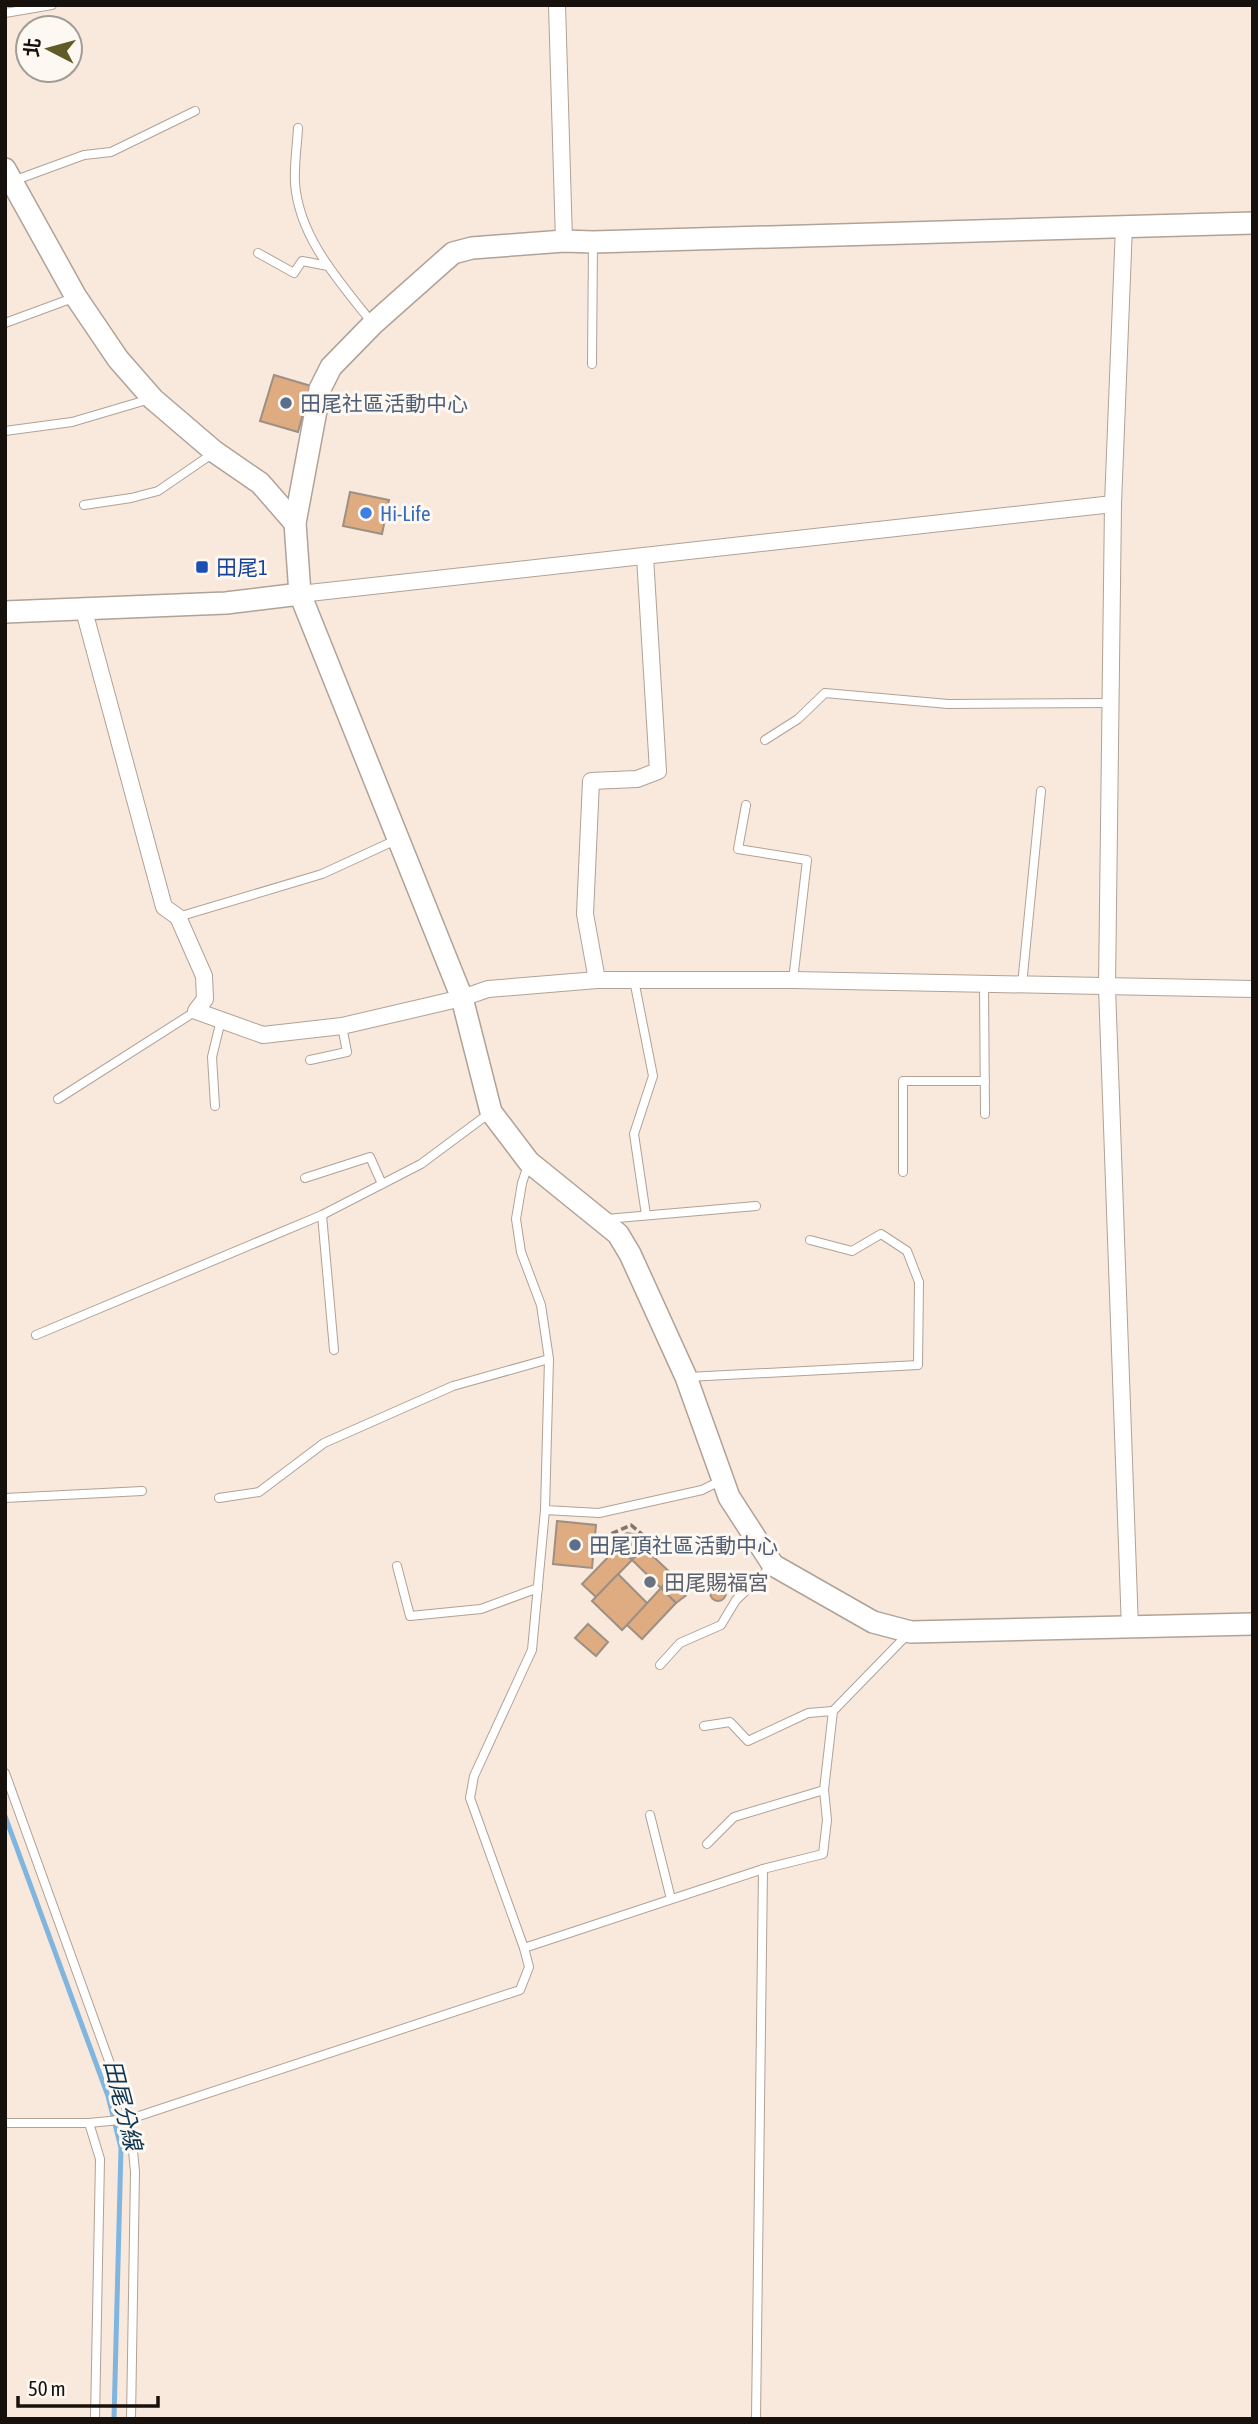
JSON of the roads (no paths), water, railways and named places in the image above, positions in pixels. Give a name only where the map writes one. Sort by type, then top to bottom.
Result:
[{"type":"street","points":[[557,5],[564,241]]},
{"type":"street","points":[[9,175],[76,297],[118,359],[153,399],[215,452],[260,483],[295,523]]},
{"type":"street","points":[[1253,223],[564,241],[472,248],[453,253],[373,324],[331,366],[320,389],[295,523],[300,594],[462,998],[491,1112],[529,1162],[618,1234],[631,1254],[686,1377],[725,1493],[773,1565],[873,1622],[911,1632],[1130,1629],[1253,1624]]},
{"type":"street","points":[[1124,226],[1113,504],[1107,987],[1130,1629]]},
{"type":"street","points":[[5,612],[226,603],[1113,504]]},
{"type":"street","points":[[597,980],[585,914],[591,782],[637,779],[658,771],[645,557]]},
{"type":"street","points":[[83,607],[164,907],[178,917],[204,976],[205,999],[196,1011],[263,1035],[342,1026],[462,998],[488,989],[597,980],[793,980],[1253,989]]},
{"type":"lane","points":[[5,13],[52,5]]},
{"type":"lane","points":[[9,175],[111,152],[195,111]]},
{"type":"lane","points":[[298,128],[295,183],[303,220],[328,266],[373,324]]},
{"type":"lane","points":[[592,364],[593,242]]},
{"type":"lane","points":[[258,253],[294,273],[302,261],[328,266]]},
{"type":"lane","points":[[5,323],[76,297]]},
{"type":"lane","points":[[5,431],[72,422],[153,399]]},
{"type":"lane","points":[[84,505],[158,491],[215,452]]},
{"type":"lane","points":[[765,740],[798,719],[825,693],[948,704],[1110,703]]},
{"type":"lane","points":[[1023,985],[1041,791]]},
{"type":"lane","points":[[746,806],[738,849],[807,860],[793,980]]},
{"type":"lane","points":[[178,917],[322,874],[398,839]]},
{"type":"lane","points":[[634,980],[653,1076],[634,1134],[646,1215]]},
{"type":"lane","points":[[984,985],[985,1114]]},
{"type":"lane","points":[[58,1099],[196,1011]]},
{"type":"lane","points":[[215,1106],[212,1057],[221,1020]]},
{"type":"lane","points":[[310,1060],[347,1052],[342,1026]]},
{"type":"lane","points":[[903,1172],[903,1081],[985,1081]]},
{"type":"lane","points":[[36,1335],[322,1215],[421,1164],[491,1112]]},
{"type":"lane","points":[[306,1178],[370,1157],[382,1184]]},
{"type":"lane","points":[[5,2123],[89,2123],[130,2119],[520,1990],[529,1967],[470,1798],[474,1776],[532,1650],[538,1588],[545,1510],[549,1359],[541,1305],[522,1252],[516,1219],[522,1183],[529,1162]]},
{"type":"lane","points":[[601,1219],[756,1206]]},
{"type":"lane","points":[[322,1215],[334,1350]]},
{"type":"lane","points":[[686,1377],[918,1365],[919,1282],[907,1251],[881,1234],[852,1251],[810,1240]]},
{"type":"lane","points":[[219,1498],[259,1492],[324,1443],[453,1386],[549,1359]]},
{"type":"lane","points":[[545,1510],[599,1513],[702,1490],[725,1493]]},
{"type":"lane","points":[[5,1499],[142,1491]]},
{"type":"lane","points":[[660,1665],[680,1643],[721,1625],[736,1600],[773,1565]]},
{"type":"lane","points":[[397,1566],[410,1616],[481,1609],[538,1588]]},
{"type":"lane","points":[[524,1948],[763,1869],[823,1854],[827,1819],[824,1790],[833,1711],[911,1632]]},
{"type":"lane","points":[[704,1726],[730,1722],[748,1741],[808,1713],[833,1711]]},
{"type":"lane","points":[[5,1773],[130,2119],[135,2172],[131,2419]]},
{"type":"lane","points":[[707,1844],[734,1817],[824,1790]]},
{"type":"lane","points":[[650,1815],[671,1899]]},
{"type":"lane","points":[[756,2419],[763,1869]]},
{"type":"lane","points":[[89,2123],[100,2159],[94,2419]]},
{"type":"waterway","name":"田尾分線","points":[[5,1816],[108,2096],[121,2148],[114,2419]]},
{"type":"place","name":"田尾社區活動中心","points":[[286,403]]},
{"type":"place","name":"Hi-Life","points":[[366,513]]},
{"type":"place","name":"田尾1","points":[[202,567]]},
{"type":"place","name":"田尾頂社區活動中心","points":[[575,1545]]},
{"type":"place","name":"田尾賜福宮","points":[[650,1582]]}]
